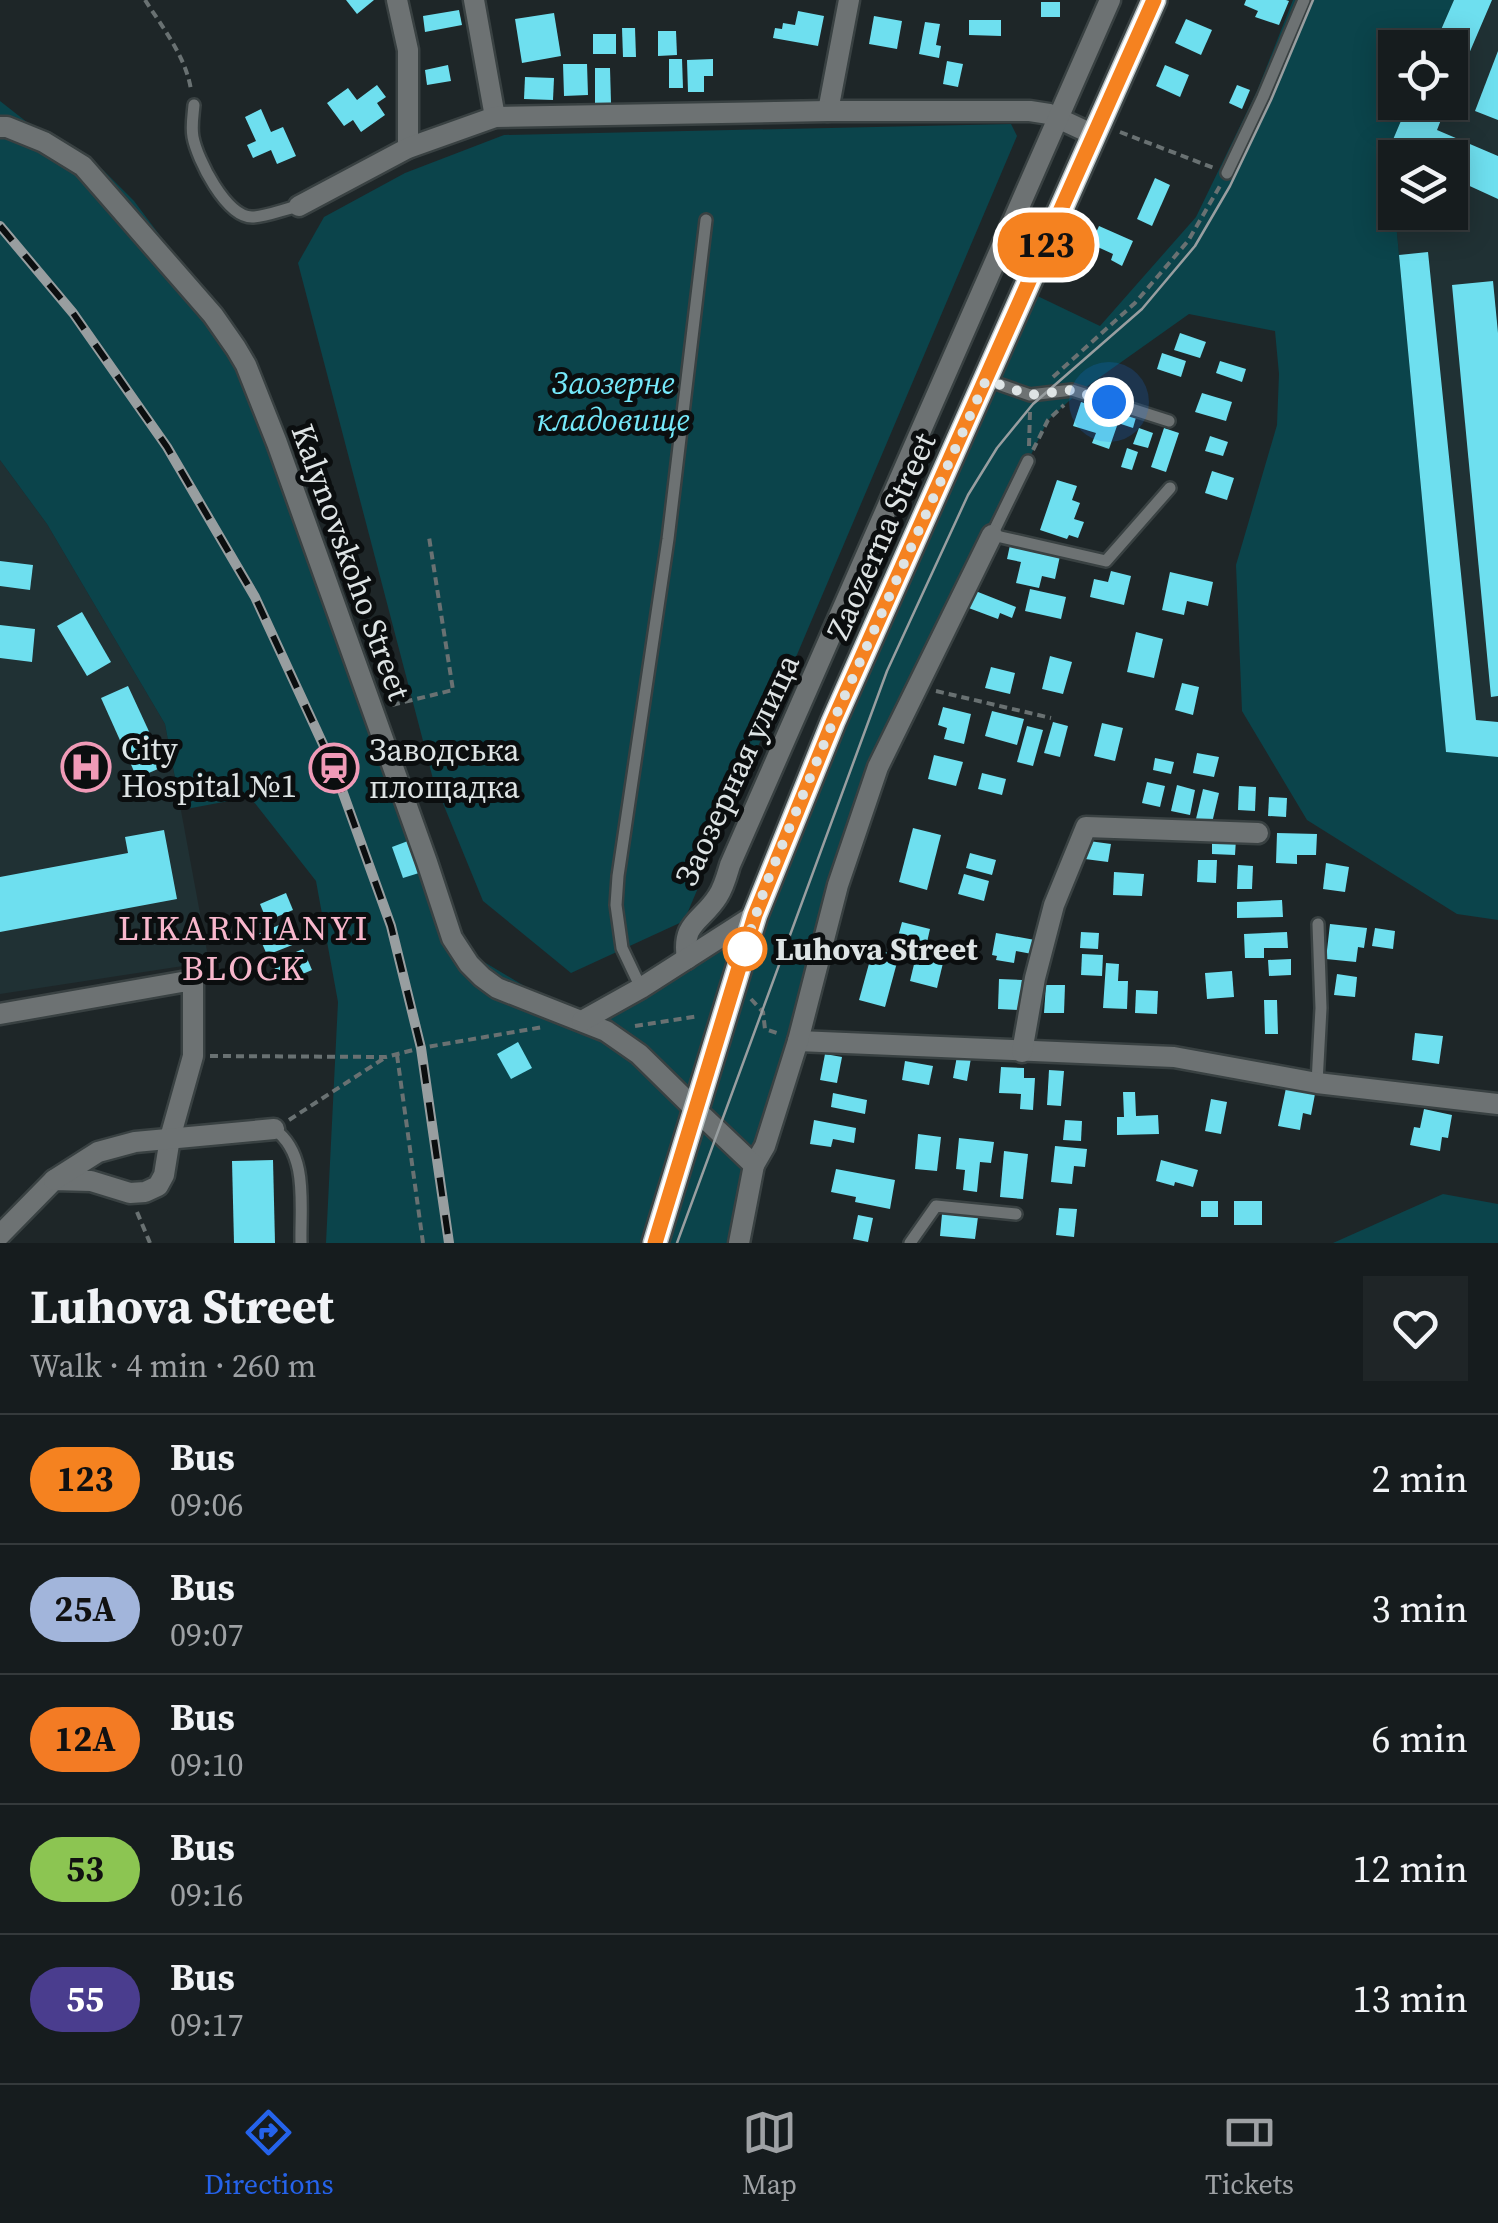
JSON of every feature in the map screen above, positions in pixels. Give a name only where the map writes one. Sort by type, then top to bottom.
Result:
[{"type":"main road","name":"Zaozerna Street","points":[[655,1243],[755,915],[833,722],[1154,0]]},
{"type":"street","points":[[397,0],[408,50],[408,148]]},
{"type":"street","points":[[474,0],[495,118]]},
{"type":"street","points":[[828,111],[848,0]]},
{"type":"street","name":"Заозерная улица","points":[[687,959],[688,932],[720,893],[1110,0]]},
{"type":"street","points":[[0,105],[4,126]]},
{"type":"street","points":[[298,206],[408,148],[495,118],[1030,110],[1097,130]]},
{"type":"street","name":"Kalynovskoho Street","points":[[4,126],[61,150],[84,166],[213,315],[246,365],[277,442],[443,916],[468,964],[498,988],[606,1031],[639,1054],[696,1110]]},
{"type":"street","points":[[739,1243],[754,1165],[766,1146],[838,886],[878,767],[992,535]]},
{"type":"street","points":[[1022,1052],[1035,978],[1054,905],[1086,827],[1258,833]]},
{"type":"street","points":[[582,1020],[755,915]]},
{"type":"street","points":[[0,1014],[193,980],[193,1056],[158,1186],[130,1193],[91,1182],[54,1180]]},
{"type":"street","points":[[798,1041],[1174,1057],[1317,1083],[1498,1104]]},
{"type":"street","points":[[696,1110],[754,1165]]},
{"type":"street","points":[[0,1235],[54,1180],[98,1152],[135,1142],[274,1130]]},
{"type":"lane","points":[[1227,173],[1304,0]]},
{"type":"lane","points":[[194,105],[192,133],[198,157],[228,205],[252,217],[298,206]]},
{"type":"lane","points":[[640,988],[622,948],[616,905],[618,876],[668,540],[706,220]]},
{"type":"lane","points":[[986,380],[1030,395],[1072,390],[1169,422]]},
{"type":"lane","points":[[1028,461],[992,535],[1106,562],[1170,488]]},
{"type":"lane","points":[[1317,1083],[1321,1008],[1318,924]]},
{"type":"lane","points":[[274,1130],[286,1138],[299,1166],[302,1243]]},
{"type":"lane","points":[[910,1243],[936,1206],[1016,1214]]},
{"type":"path","points":[[145,0],[189,74],[194,105]]},
{"type":"path","points":[[1028,461],[1030,395],[1136,303],[1188,241],[1227,173],[1097,130]]},
{"type":"path","points":[[1028,461],[1048,420]]},
{"type":"path","points":[[372,710],[453,690],[429,537]]},
{"type":"path","points":[[917,687],[1051,718]]},
{"type":"path","points":[[751,999],[763,1012],[765,1029],[798,1041]]},
{"type":"path","points":[[606,1031],[699,1016]]},
{"type":"path","points":[[274,1130],[386,1058],[421,1048],[545,1027]]},
{"type":"path","points":[[397,1054],[423,1243]]},
{"type":"path","points":[[193,1056],[386,1058]]},
{"type":"path","points":[[130,1193],[150,1243]]},
{"type":"shaded area","points":[[1454,0],[1498,0],[1498,757],[1446,752],[1397,230],[1468,230],[1468,140],[1393,140],[1402,120],[1468,120],[1468,30],[1441,30]]},
{"type":"shaded area","name":"City Hospital №1","points":[[0,460],[47,524],[165,724],[209,962],[0,994]]},
{"type":"green space","points":[[1293,0],[1454,0],[1441,30],[1378,30],[1378,120],[1402,120],[1393,140],[1378,140],[1378,230],[1397,230],[1446,751],[1498,757],[1498,920],[1457,914],[1307,820],[1242,711],[1236,565],[1277,425],[1279,374],[1275,331],[1189,314],[1079,392],[1048,420],[878,767],[739,1243],[657,1243],[745,960],[1027,291],[1100,326],[1196,217],[1257,91]]},
{"type":"green space","points":[[0,101],[42,134],[103,170],[134,201],[231,330],[442,918],[474,956],[570,1013],[635,1060],[684,1110],[641,1243],[326,1243],[338,1002],[316,881],[250,797],[181,810],[165,724],[47,524],[0,460]]},
{"type":"green space","name":"Заозерне кладовище","points":[[1011,124],[1017,136],[684,921],[571,973],[483,901],[433,779],[298,263],[324,217],[405,173],[504,135]]},
{"type":"green space","points":[[749,906],[729,956],[688,1092],[644,1047],[590,1007],[723,932]]},
{"type":"green space","points":[[1443,1194],[1498,1204],[1498,1243],[1333,1243]]},
{"type":"building","points":[[346,0],[374,0],[357,14]]},
{"type":"building","points":[[1246,0],[1289,1],[1279,25],[1255,17],[1258,11],[1244,5]]},
{"type":"building","points":[[1454,0],[1492,0],[1468,56],[1468,30],[1441,30]]},
{"type":"building","points":[[1041,2],[1060,2],[1060,17],[1041,17]]},
{"type":"building","points":[[459,10],[462,25],[425,32],[423,16]]},
{"type":"building","points":[[798,11],[824,16],[818,46],[773,38],[775,28],[782,29],[783,23],[795,25]]},
{"type":"building","points":[[554,13],[561,56],[522,63],[515,19]]},
{"type":"building","points":[[874,16],[902,21],[897,49],[869,44]]},
{"type":"building","points":[[1186,19],[1212,30],[1201,55],[1175,43]]},
{"type":"building","points":[[969,20],[1001,20],[1001,36],[969,35]]},
{"type":"building","points":[[925,22],[940,24],[936,45],[941,46],[939,58],[919,54]]},
{"type":"building","points":[[622,28],[635,28],[636,57],[623,57]]},
{"type":"building","points":[[658,31],[676,31],[677,55],[658,56]]},
{"type":"building","points":[[593,34],[616,34],[616,54],[593,54]]},
{"type":"building","points":[[1498,51],[1498,120],[1475,111]]},
{"type":"building","points":[[669,59],[682,59],[683,88],[669,88]]},
{"type":"building","points":[[713,59],[713,76],[704,76],[704,92],[688,92],[687,60]]},
{"type":"building","points":[[947,61],[963,64],[958,87],[943,84]]},
{"type":"building","points":[[563,64],[587,64],[588,95],[564,96]]},
{"type":"building","points":[[448,65],[451,81],[427,85],[425,70]]},
{"type":"building","points":[[1165,65],[1189,75],[1180,97],[1156,86]]},
{"type":"building","points":[[595,68],[610,68],[611,103],[595,103]]},
{"type":"building","points":[[525,77],[554,78],[553,100],[524,99]]},
{"type":"building","points":[[377,85],[386,97],[377,103],[385,115],[361,132],[353,120],[344,126],[327,103],[348,88],[357,100]]},
{"type":"building","points":[[1237,85],[1250,90],[1242,109],[1229,103]]},
{"type":"building","points":[[261,109],[271,132],[283,127],[296,156],[277,164],[271,150],[253,158],[247,145],[256,141],[245,117]]},
{"type":"building","points":[[1401,120],[1441,120],[1437,130],[1460,140],[1393,140]]},
{"type":"building","points":[[1468,143],[1498,156],[1498,199],[1468,185]]},
{"type":"building","points":[[1155,178],[1170,185],[1152,226],[1137,219]]},
{"type":"building","points":[[1099,226],[1133,241],[1122,266],[1111,260],[1113,254],[1091,244]]},
{"type":"building","points":[[1428,252],[1476,720],[1498,722],[1498,757],[1446,752],[1399,255]]},
{"type":"building","points":[[1493,281],[1498,333],[1498,696],[1491,697],[1452,285]]},
{"type":"building","points":[[1180,333],[1206,342],[1200,358],[1174,350]]},
{"type":"building","points":[[1162,353],[1186,361],[1181,377],[1157,369]]},
{"type":"building","points":[[1220,361],[1246,369],[1242,382],[1216,373]]},
{"type":"building","points":[[1202,393],[1232,402],[1226,421],[1195,412]]},
{"type":"building","points":[[1081,402],[1105,410],[1107,404],[1137,414],[1133,428],[1118,423],[1109,449],[1092,443],[1096,433],[1073,426]]},
{"type":"building","points":[[1139,428],[1153,433],[1148,448],[1133,444]]},
{"type":"building","points":[[1164,428],[1179,433],[1166,472],[1151,467]]},
{"type":"building","points":[[1210,436],[1228,442],[1223,456],[1205,451]]},
{"type":"building","points":[[1127,448],[1138,452],[1132,470],[1121,467]]},
{"type":"building","points":[[1212,471],[1234,478],[1227,500],[1205,493]]},
{"type":"building","points":[[1057,480],[1077,486],[1072,500],[1080,503],[1074,519],[1084,522],[1078,538],[1069,535],[1067,539],[1040,530]]},
{"type":"building","points":[[1010,545],[1060,556],[1055,579],[1042,576],[1039,588],[1016,583],[1021,562],[1007,559]]},
{"type":"building","points":[[0,561],[33,565],[30,590],[0,586]]},
{"type":"building","points":[[1111,571],[1131,576],[1124,605],[1090,597],[1094,579],[1108,582]]},
{"type":"building","points":[[1170,572],[1213,582],[1208,606],[1187,601],[1184,615],[1162,610]]},
{"type":"building","points":[[1030,589],[1066,597],[1061,619],[1025,611]]},
{"type":"building","points":[[973,590],[1016,607],[1012,618],[1000,613],[998,619],[966,607]]},
{"type":"building","points":[[82,612],[111,662],[87,676],[57,626]]},
{"type":"building","points":[[0,625],[35,629],[32,662],[0,658]]},
{"type":"building","points":[[1136,632],[1163,639],[1154,678],[1127,672]]},
{"type":"building","points":[[1050,656],[1072,662],[1063,694],[1042,689]]},
{"type":"building","points":[[991,667],[1015,673],[1010,694],[985,688]]},
{"type":"building","points":[[1182,683],[1199,687],[1193,715],[1175,710]]},
{"type":"building","points":[[128,686],[165,766],[137,778],[101,698]]},
{"type":"building","points":[[943,707],[971,714],[964,744],[944,739],[947,728],[938,725]]},
{"type":"building","points":[[992,711],[1024,719],[1017,745],[985,736]]},
{"type":"building","points":[[1053,722],[1068,726],[1060,757],[1044,753]]},
{"type":"building","points":[[1102,723],[1123,728],[1115,761],[1094,756]]},
{"type":"building","points":[[1027,726],[1043,730],[1033,766],[1017,762]]},
{"type":"building","points":[[1197,753],[1219,757],[1214,777],[1193,773]]},
{"type":"building","points":[[934,755],[963,762],[956,786],[928,779]]},
{"type":"building","points":[[1155,758],[1174,762],[1171,774],[1153,770]]},
{"type":"building","points":[[982,773],[1006,779],[1002,795],[978,789]]},
{"type":"building","points":[[1147,782],[1165,786],[1160,807],[1142,803]]},
{"type":"building","points":[[1177,785],[1195,790],[1190,815],[1171,811]]},
{"type":"building","points":[[1239,786],[1256,787],[1255,811],[1238,810]]},
{"type":"building","points":[[1203,789],[1219,793],[1212,823],[1196,819]]},
{"type":"building","points":[[1269,797],[1287,798],[1286,817],[1268,816]]},
{"type":"building","points":[[913,828],[941,835],[927,890],[899,882]]},
{"type":"building","points":[[164,830],[177,899],[0,932],[0,877],[128,853],[125,837]]},
{"type":"building","points":[[1277,833],[1317,834],[1316,855],[1297,855],[1297,864],[1276,863]]},
{"type":"building","points":[[1212,838],[1236,839],[1235,855],[1212,854]]},
{"type":"building","points":[[408,841],[419,873],[403,878],[392,847]]},
{"type":"building","points":[[1089,841],[1111,844],[1108,862],[1085,859]]},
{"type":"building","points":[[970,853],[996,860],[992,875],[966,868]]},
{"type":"building","points":[[1198,860],[1217,860],[1216,883],[1197,882]]},
{"type":"building","points":[[1326,863],[1349,867],[1345,892],[1323,889]]},
{"type":"building","points":[[1238,865],[1253,866],[1252,889],[1237,889]]},
{"type":"building","points":[[1114,872],[1144,874],[1142,896],[1113,895]]},
{"type":"building","points":[[964,874],[989,881],[984,901],[958,894]]},
{"type":"building","points":[[286,893],[293,910],[267,921],[260,904]]},
{"type":"building","points":[[1282,900],[1283,917],[1237,918],[1237,902]]},
{"type":"building","points":[[291,920],[300,942],[267,955],[258,934]]},
{"type":"building","points":[[902,922],[930,929],[925,951],[896,944]]},
{"type":"building","points":[[1330,924],[1367,928],[1364,948],[1358,947],[1356,962],[1326,959]]},
{"type":"building","points":[[1375,928],[1395,931],[1393,949],[1372,946]]},
{"type":"building","points":[[1081,932],[1099,933],[1098,949],[1080,948]]},
{"type":"building","points":[[1287,932],[1288,948],[1264,948],[1264,958],[1245,958],[1244,934]]},
{"type":"building","points":[[996,933],[1035,940],[1032,954],[1016,951],[1014,963],[996,960],[997,956],[992,955]]},
{"type":"building","points":[[303,949],[312,970],[281,983],[272,962]]},
{"type":"building","points":[[873,949],[899,955],[885,1007],[859,1000]]},
{"type":"building","points":[[1082,954],[1103,955],[1102,976],[1081,975]]},
{"type":"building","points":[[916,956],[943,963],[937,988],[910,981]]},
{"type":"building","points":[[1291,959],[1291,975],[1269,976],[1268,960]]},
{"type":"building","points":[[1106,963],[1119,964],[1118,981],[1128,981],[1127,1009],[1103,1008]]},
{"type":"building","points":[[1232,971],[1234,997],[1207,999],[1205,973]]},
{"type":"building","points":[[1337,974],[1357,977],[1355,997],[1334,995]]},
{"type":"building","points":[[999,979],[1022,980],[1020,1010],[998,1009]]},
{"type":"building","points":[[1046,985],[1065,985],[1064,1013],[1044,1013]]},
{"type":"building","points":[[1136,990],[1158,991],[1157,1014],[1135,1013]]},
{"type":"building","points":[[1264,1000],[1277,1000],[1278,1034],[1265,1034]]},
{"type":"building","points":[[1415,1033],[1443,1036],[1439,1064],[1412,1060]]},
{"type":"building","points":[[518,1042],[532,1068],[511,1079],[497,1054]]},
{"type":"building","points":[[825,1054],[842,1057],[837,1083],[820,1080]]},
{"type":"building","points":[[957,1056],[971,1058],[967,1081],[953,1078]]},
{"type":"building","points":[[905,1061],[933,1066],[929,1085],[902,1080]]},
{"type":"building","points":[[1001,1067],[1024,1068],[1024,1078],[1035,1078],[1033,1110],[1020,1109],[1021,1094],[999,1093]]},
{"type":"building","points":[[1049,1070],[1064,1071],[1061,1106],[1047,1105]]},
{"type":"building","points":[[1286,1088],[1315,1094],[1311,1115],[1303,1113],[1300,1130],[1278,1126]]},
{"type":"building","points":[[1123,1092],[1135,1092],[1136,1116],[1158,1115],[1159,1134],[1117,1135],[1117,1117],[1124,1117]]},
{"type":"building","points":[[833,1093],[867,1100],[865,1114],[831,1107]]},
{"type":"building","points":[[1211,1099],[1227,1102],[1221,1134],[1205,1131]]},
{"type":"building","points":[[1424,1109],[1452,1115],[1448,1138],[1442,1137],[1440,1151],[1410,1145],[1414,1127],[1420,1128]]},
{"type":"building","points":[[814,1120],[856,1128],[854,1143],[833,1139],[831,1147],[810,1144]]},
{"type":"building","points":[[1065,1120],[1082,1121],[1081,1141],[1063,1140]]},
{"type":"building","points":[[918,1134],[941,1137],[937,1171],[915,1169]]},
{"type":"building","points":[[959,1138],[994,1142],[991,1163],[980,1162],[977,1192],[963,1190],[965,1170],[956,1169]]},
{"type":"building","points":[[1055,1146],[1087,1149],[1085,1167],[1074,1166],[1072,1184],[1051,1182]]},
{"type":"building","points":[[1004,1151],[1028,1154],[1023,1199],[1000,1197]]},
{"type":"building","points":[[273,1160],[275,1243],[234,1243],[232,1161]]},
{"type":"building","points":[[1161,1160],[1198,1170],[1193,1187],[1156,1181]]},
{"type":"building","points":[[836,1169],[895,1180],[890,1209],[831,1192]]},
{"type":"building","points":[[1201,1201],[1218,1201],[1218,1217],[1201,1217]]},
{"type":"building","points":[[1234,1201],[1262,1201],[1262,1225],[1234,1225]]},
{"type":"building","points":[[1059,1208],[1077,1209],[1074,1237],[1056,1235]]},
{"type":"building","points":[[942,1214],[978,1217],[975,1239],[940,1236]]},
{"type":"building","points":[[858,1215],[873,1218],[868,1242],[853,1239]]},
{"type":"tram line","points":[[677,1243],[887,671],[968,495],[997,448],[1033,404],[1142,309],[1195,246],[1230,186],[1313,0]]},
{"type":"railway","points":[[0,226],[73,313],[167,447],[255,597],[334,768],[391,926],[421,1048],[449,1243]]},
{"type":"bus line","name":"123","points":[[655,1243],[767,882],[833,722],[1154,0]]},
{"type":"place","name":"City Hospital №1","points":[[86,767]]},
{"type":"place","name":"Заводська площадка","points":[[334,768]]},
{"type":"place","name":"Luhova Street","points":[[745,949]]},
{"type":"district","name":"LIKARNIANYI BLOCK","points":[[244,948]]},
{"type":"route","points":[[745,949],[742,956],[767,882],[833,722],[986,380],[1030,395],[1072,390],[1109,402]]}]
